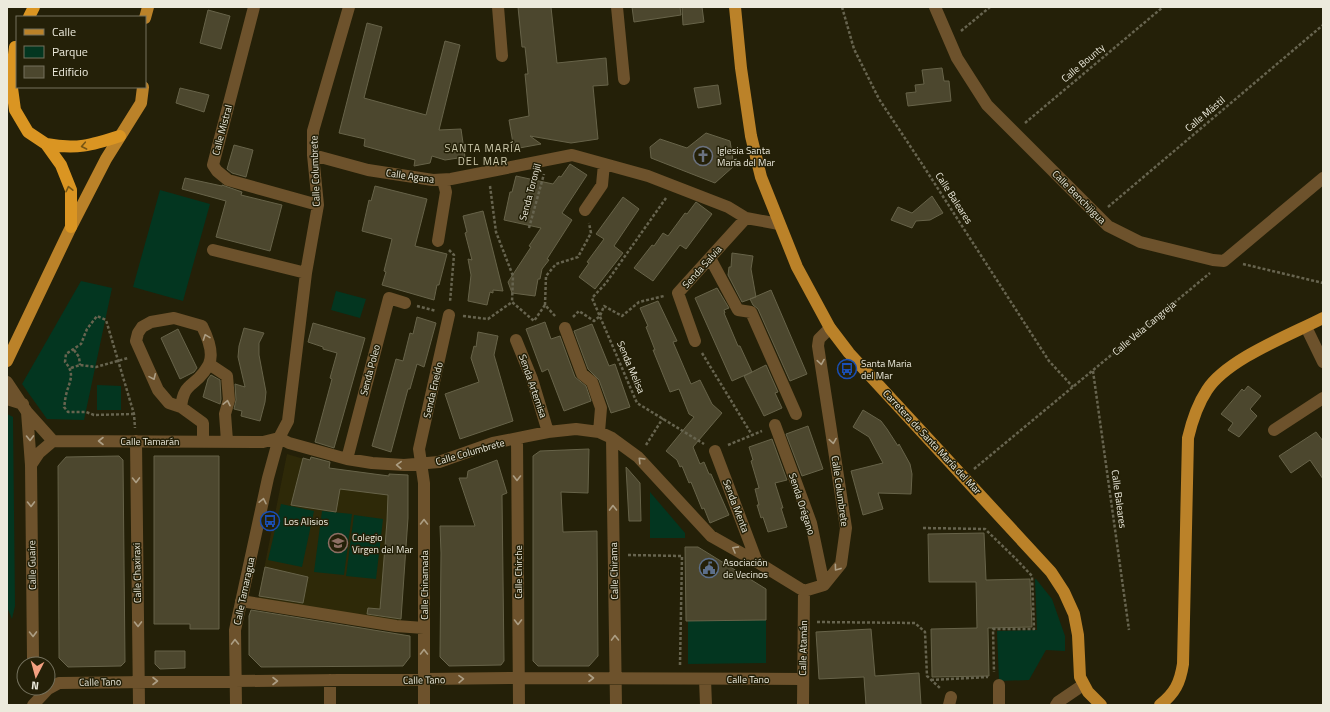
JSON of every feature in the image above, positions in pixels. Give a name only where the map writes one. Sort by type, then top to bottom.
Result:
[{"type":"highway","points":[[30,16],[34,7]]},
{"type":"highway","points":[[7,64],[16,45]]},
{"type":"highway","points":[[16,45],[12,76],[15,110],[28,132],[46,144],[75,148],[120,136]]},
{"type":"highway","points":[[46,144],[61,165],[71,190],[71,227]]},
{"type":"main road","name":"Carretera de Santa María del Mar","points":[[735,7],[741,68],[751,136],[761,177],[797,267],[830,328],[849,353],[1051,572],[1064,592],[1074,614],[1078,636],[1080,677],[1083,685]]},
{"type":"main road","points":[[7,361],[71,227],[106,159],[141,104],[143,88]]},
{"type":"main road","points":[[1160,705],[1170,696],[1177,686],[1181,677],[1183,664],[1187,445],[1192,421],[1198,404],[1207,389],[1218,377],[1232,366],[1251,354],[1323,318]]},
{"type":"main road","points":[[1083,685],[1101,705]]},
{"type":"street","name":"Calle Mistral","points":[[254,7],[213,164],[228,180],[318,205]]},
{"type":"street","name":"Calle Columbrete","points":[[349,7],[313,131],[313,155],[318,205],[306,273],[288,421],[279,438],[289,443],[347,459],[372,463],[420,464],[439,462],[493,443],[548,432],[576,429],[599,432],[612,438],[638,457],[711,536],[804,591]]},
{"type":"street","points":[[498,7],[502,56]]},
{"type":"street","points":[[617,7],[624,79]]},
{"type":"street","name":"Calle Benchijigua","points":[[935,7],[957,58],[987,105],[1108,226],[1140,242],[1213,260],[1224,261]]},
{"type":"street","name":"Calle Agana","points":[[313,155],[368,170],[433,180],[443,180],[488,172],[572,155],[648,176],[728,207],[746,218]]},
{"type":"street","points":[[585,210],[602,185],[604,164]]},
{"type":"street","points":[[1224,261],[1323,178]]},
{"type":"street","points":[[438,241],[446,192],[443,180]]},
{"type":"street","points":[[746,218],[779,224]]},
{"type":"street","name":"Senda Salvia","points":[[695,341],[678,293],[746,218]]},
{"type":"street","points":[[213,250],[306,273]]},
{"type":"street","points":[[710,258],[738,310],[751,312],[796,414]]},
{"type":"street","name":"Senda Poleo","points":[[347,459],[389,298],[405,303]]},
{"type":"street","name":"Senda Eneldo","points":[[420,464],[419,449],[449,315]]},
{"type":"street","points":[[182,407],[183,396],[187,387],[200,376],[209,364],[210,352],[208,339],[202,326],[174,318],[151,322],[142,327],[138,333],[136,341],[158,390],[169,402],[182,407],[203,423],[203,441]]},
{"type":"street","points":[[1306,327],[1323,362]]},
{"type":"street","points":[[564,328],[582,374],[592,382],[601,408],[599,432]]},
{"type":"street","name":"Calle Columbrete","points":[[824,585],[841,564],[846,528],[818,346],[819,339],[830,328]]},
{"type":"street","name":"Senda Artemisa","points":[[516,340],[532,379],[548,432]]},
{"type":"street","points":[[209,364],[226,376],[229,400],[224,414],[227,441]]},
{"type":"street","points":[[7,382],[25,408],[53,441],[39,452],[30,465]]},
{"type":"street","points":[[1274,430],[1323,398]]},
{"type":"street","points":[[7,399],[25,408]]},
{"type":"street","name":"Calle Guaire","points":[[25,408],[30,465],[33,656]]},
{"type":"street","name":"Senda Orégano","points":[[775,425],[811,523],[824,585]]},
{"type":"street","name":"Calle Tamarán","points":[[53,441],[263,442],[279,438]]},
{"type":"street","name":"Calle Tamaragua","points":[[236,705],[235,630],[268,478],[279,438]]},
{"type":"street","name":"Calle Chirche","points":[[517,438],[519,705]]},
{"type":"street","name":"Calle Chirama","points":[[612,438],[616,705]]},
{"type":"street","name":"Calle Chaxiraxi","points":[[136,441],[139,705]]},
{"type":"street","name":"Calle Tamaragua","points":[[263,442],[266,446],[268,478]]},
{"type":"street","name":"Senda Menta","points":[[715,451],[757,562]]},
{"type":"street","name":"Calle Chinamada","points":[[420,464],[424,482],[424,705]]},
{"type":"street","points":[[804,591],[824,585]]},
{"type":"street","name":"Calle Atamán","points":[[803,705],[802,678],[804,591]]},
{"type":"street","points":[[241,601],[396,626],[424,628]]},
{"type":"street","name":"Calle Tano","points":[[56,684],[139,681],[424,680],[519,678],[802,678]]},
{"type":"street","points":[[705,679],[706,705]]},
{"type":"street","points":[[330,680],[330,705]]},
{"type":"street","points":[[999,685],[999,705]]},
{"type":"street","points":[[1056,705],[1058,702],[1083,685]]},
{"type":"street","points":[[33,705],[40,696]]},
{"type":"path","name":"Calle Baleares","points":[[842,7],[854,49],[879,99],[1049,361],[1073,388]]},
{"type":"path","points":[[949,41],[990,7]]},
{"type":"path","name":"Calle Bounty","points":[[1014,132],[1162,7]]},
{"type":"path","name":"Calle Mástil","points":[[1098,216],[1323,25]]},
{"type":"path","name":"Senda Toronjil","points":[[529,228],[547,160]]},
{"type":"path","points":[[488,172],[496,232],[513,276],[512,302]]},
{"type":"path","name":"Senda Melisa","points":[[675,186],[606,283],[592,298],[637,402],[715,451]]},
{"type":"path","points":[[512,302],[534,321],[545,305],[546,276],[556,264],[578,257],[591,233],[585,210]]},
{"type":"path","points":[[438,241],[454,255],[449,315]]},
{"type":"path","name":"Calle Vela Cangreja","points":[[965,478],[1224,261]]},
{"type":"path","points":[[1224,261],[1247,264],[1323,283]]},
{"type":"path","points":[[545,305],[564,328],[579,310],[594,321],[600,316],[604,306],[622,316],[639,302],[678,293]]},
{"type":"path","points":[[405,303],[449,315],[488,319],[512,302]]},
{"type":"path","points":[[134,414],[94,416],[86,412],[68,412],[64,407],[66,395],[71,382],[71,368],[66,362],[66,354],[81,344],[87,329],[97,316],[106,320],[134,414],[136,441]]},
{"type":"path","points":[[695,341],[752,435]]},
{"type":"path","points":[[74,350],[79,357],[80,365]]},
{"type":"path","points":[[71,368],[80,365],[96,367],[118,362],[142,353]]},
{"type":"path","name":"Calle Baleares","points":[[1093,370],[1129,630]]},
{"type":"path","points":[[638,457],[663,418]]},
{"type":"path","points":[[923,528],[985,529],[1032,576],[1034,629],[993,629],[994,677],[931,680]]},
{"type":"path","points":[[614,555],[682,556],[680,679]]},
{"type":"path","points":[[803,622],[915,622],[925,632],[927,676],[950,701]]},
{"type":"shaded area","name":"Colegio Virgen del Mar","points":[[287,454],[321,464],[321,467],[388,476],[389,474],[408,475],[408,518],[401,621],[379,619],[258,599]]},
{"type":"green space","points":[[160,190],[210,204],[183,301],[133,287]]},
{"type":"green space","points":[[81,281],[112,288],[84,420],[47,419],[22,384]]},
{"type":"green space","points":[[336,291],[366,299],[360,318],[331,310]]},
{"type":"green space","points":[[97,385],[121,386],[121,410],[97,410]]},
{"type":"green space","points":[[7,414],[13,417],[15,606],[12,619],[7,607]]},
{"type":"green space","points":[[650,492],[685,533],[685,538],[650,538]]},
{"type":"green space","points":[[281,504],[314,511],[302,567],[268,560]]},
{"type":"green space","points":[[322,511],[352,514],[344,575],[314,572]]},
{"type":"green space","points":[[354,515],[383,519],[376,579],[346,576]]},
{"type":"green space","points":[[1035,579],[1052,599],[1065,636],[1065,651],[1046,650],[1029,680],[999,681],[997,631],[1037,630]]},
{"type":"green space","points":[[766,620],[766,663],[688,664],[688,621]]},
{"type":"building","points":[[518,7],[551,7],[557,63],[606,58],[608,85],[593,86],[598,139],[571,143],[530,136],[541,144],[514,149],[509,120],[529,116],[525,74],[528,74],[525,47],[522,47]]},
{"type":"building","points":[[632,7],[680,7],[681,15],[634,22]]},
{"type":"building","points":[[682,7],[702,7],[704,22],[683,25]]},
{"type":"building","points":[[208,10],[230,16],[221,49],[200,43]]},
{"type":"building","points":[[367,23],[382,27],[364,98],[426,115],[445,41],[460,45],[439,130],[461,129],[465,157],[445,160],[432,156],[430,163],[414,166],[415,160],[364,146],[365,139],[339,133]]},
{"type":"building","points":[[942,68],[944,81],[949,81],[951,101],[908,106],[906,93],[916,92],[915,85],[924,84],[922,70]]},
{"type":"building","points":[[718,85],[721,104],[698,108],[694,88]]},
{"type":"building","points":[[180,88],[209,95],[204,112],[176,103]]},
{"type":"building","name":"Iglesia Santa María del Mar","points":[[706,133],[730,141],[734,166],[715,183],[651,158],[650,147],[660,139],[687,148]]},
{"type":"building","points":[[234,145],[253,150],[246,177],[232,173],[227,169]]},
{"type":"building","points":[[570,164],[587,175],[562,213],[572,220],[547,259],[549,260],[542,269],[540,279],[538,279],[535,296],[512,293],[508,282],[531,247],[529,246],[541,228],[504,220],[510,192],[512,192],[516,176],[553,184],[559,176],[561,177]]},
{"type":"building","points":[[185,178],[222,185],[242,192],[241,195],[282,205],[270,251],[216,237],[226,201],[182,189]]},
{"type":"building","points":[[375,186],[427,199],[415,246],[447,254],[434,300],[382,285],[392,239],[362,231],[369,200],[371,201]]},
{"type":"building","points":[[932,196],[943,213],[930,220],[916,221],[912,228],[891,220],[898,207],[912,213]]},
{"type":"building","points":[[623,197],[639,209],[614,246],[623,253],[595,289],[579,277],[589,263],[587,262],[604,239],[596,234]]},
{"type":"building","points":[[696,202],[712,214],[686,249],[680,245],[653,281],[634,268],[652,245],[654,246],[663,233],[668,236],[685,213],[687,214]]},
{"type":"building","points":[[483,211],[503,291],[493,290],[493,293],[490,292],[487,305],[468,301],[471,275],[468,259],[472,260],[465,233],[467,232],[463,216]]},
{"type":"building","points":[[732,253],[753,256],[751,269],[756,297],[742,302],[728,275],[729,267],[731,267]]},
{"type":"building","points":[[717,288],[729,308],[724,310],[724,313],[738,346],[740,346],[752,372],[732,381],[695,298]]},
{"type":"building","points":[[771,290],[807,374],[790,381],[758,309],[753,305],[750,299]]},
{"type":"building","points":[[658,301],[677,341],[673,342],[691,384],[700,380],[712,404],[722,413],[693,447],[700,464],[704,462],[709,474],[711,474],[729,515],[710,523],[704,508],[702,509],[691,482],[689,483],[682,466],[680,467],[677,460],[666,451],[694,417],[689,414],[679,389],[670,392],[653,350],[655,350],[646,327],[648,326],[640,308]]},
{"type":"building","points":[[417,317],[436,323],[424,367],[417,364],[410,389],[408,389],[391,452],[372,446],[396,359],[403,361],[410,333],[413,334]]},
{"type":"building","points":[[545,322],[551,339],[560,336],[575,377],[586,386],[591,401],[564,411],[548,369],[542,372],[526,329]]},
{"type":"building","points":[[313,323],[365,338],[334,448],[315,442],[332,379],[330,378],[337,353],[323,349],[323,347],[308,342]]},
{"type":"building","points":[[592,324],[609,366],[615,364],[630,407],[611,413],[599,380],[588,369],[574,331]]},
{"type":"building","points":[[244,328],[264,333],[259,343],[259,355],[266,392],[260,421],[241,416],[242,411],[234,409],[236,400],[235,384],[245,387],[238,357],[239,346]]},
{"type":"building","points":[[178,329],[197,368],[194,372],[180,379],[161,338]]},
{"type":"building","points":[[478,332],[498,336],[494,355],[513,421],[460,439],[445,394],[479,382],[471,358],[474,346],[476,347]]},
{"type":"building","points":[[766,365],[778,392],[775,393],[782,408],[764,416],[744,376]]},
{"type":"building","points":[[211,375],[220,380],[220,404],[203,397],[208,379]]},
{"type":"building","points":[[1248,386],[1261,396],[1250,409],[1257,416],[1239,437],[1228,430],[1233,423],[1221,414],[1242,389],[1244,391]]},
{"type":"building","points":[[863,410],[881,421],[898,446],[899,444],[910,464],[912,474],[911,494],[878,493],[883,509],[863,515],[851,471],[883,463],[869,437],[853,427]]},
{"type":"building","points":[[808,426],[823,469],[802,476],[786,434]]},
{"type":"building","points":[[1316,432],[1323,441],[1323,479],[1310,460],[1291,473],[1279,456]]},
{"type":"building","points":[[772,439],[787,480],[775,483],[787,527],[768,532],[763,517],[761,518],[757,505],[759,505],[755,489],[759,488],[751,461],[753,460],[749,447]]},
{"type":"building","points":[[589,449],[588,493],[561,492],[563,532],[597,531],[598,656],[589,666],[538,666],[533,661],[533,456],[540,451]]},
{"type":"building","points":[[119,456],[123,460],[125,662],[121,666],[68,667],[59,658],[58,466],[66,457]]},
{"type":"building","points":[[154,456],[219,456],[219,629],[190,629],[190,624],[154,624]]},
{"type":"building","points":[[311,457],[330,462],[329,468],[389,476],[389,474],[408,475],[408,518],[401,619],[367,614],[368,608],[380,609],[388,495],[340,489],[336,512],[291,505],[303,458],[310,460]]},
{"type":"building","points":[[497,460],[507,493],[502,495],[504,661],[501,665],[449,666],[440,657],[440,526],[475,526],[459,478],[467,478],[468,471]]},
{"type":"building","points":[[626,467],[640,483],[641,521],[629,521]]},
{"type":"building","points":[[984,533],[986,580],[1030,579],[1032,627],[988,628],[989,676],[932,677],[931,629],[977,628],[976,582],[929,582],[928,534]]},
{"type":"building","name":"Asociación de Vecinos","points":[[685,547],[698,547],[766,589],[766,620],[686,621]]},
{"type":"building","points":[[265,567],[308,577],[303,603],[259,596]]},
{"type":"building","points":[[251,610],[410,636],[410,657],[403,666],[261,667],[249,655],[249,616]]},
{"type":"building","points":[[871,629],[875,676],[919,673],[921,705],[866,705],[864,677],[819,679],[816,632]]},
{"type":"building","points":[[155,651],[185,651],[185,668],[160,669],[155,664]]},
{"type":"place","name":"Iglesia Santa María del Mar","points":[[703,156]]},
{"type":"place","name":"Santa Maria del Mar","points":[[847,369]]},
{"type":"place","name":"Los Alisios","points":[[270,521]]},
{"type":"place","name":"Colegio Virgen del Mar","points":[[338,543]]},
{"type":"place","name":"Asociación de Vecinos","points":[[709,568]]},
{"type":"district","name":"SANTA MARÍA DEL MAR","points":[[483,154]]}]
